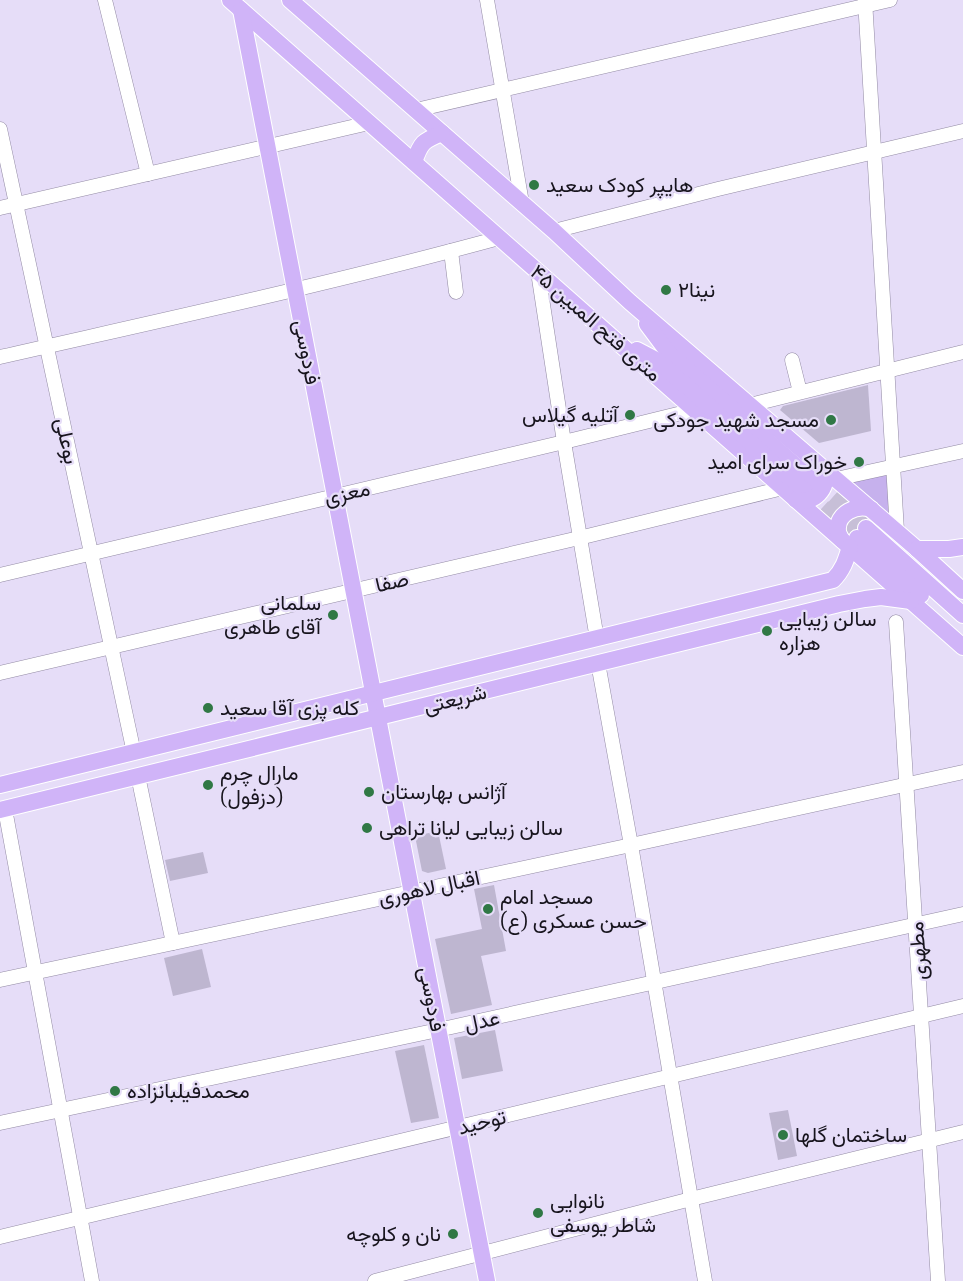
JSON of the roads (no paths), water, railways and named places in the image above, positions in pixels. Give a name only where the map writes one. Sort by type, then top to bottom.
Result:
[{"type":"main road","name":"۴۵ متری فتح المبین","points":[[290,0],[554,231],[630,302],[750,405],[815,484],[854,538],[911,601],[963,647]]},
{"type":"main road","name":"۴۵ متری فتح المبین","points":[[235,5],[783,488],[815,484],[871,509],[963,591]]},
{"type":"main road","name":"فردوسی","points":[[235,5],[267,147],[487,1281]]},
{"type":"main road","points":[[414,162],[419,147],[428,139],[442,133]]},
{"type":"main road","points":[[630,302],[668,352],[815,484]]},
{"type":"main road","points":[[605,331],[658,362],[815,484]]},
{"type":"main road","points":[[871,509],[863,506],[847,512],[841,518],[837,532],[854,538],[963,615]]},
{"type":"main road","points":[[840,604],[846,592],[842,584],[833,580],[844,566],[854,538]]},
{"type":"main road","points":[[854,538],[963,632]]},
{"type":"main road","points":[[917,549],[963,547]]},
{"type":"main road","name":"شریعتی","points":[[0,785],[833,580]]},
{"type":"main road","name":"شریعتی","points":[[3,809],[840,604],[881,597],[911,601]]},
{"type":"street","points":[[105,0],[148,174]]},
{"type":"street","points":[[487,0],[522,203]]},
{"type":"street","points":[[416,110],[865,3],[890,0]]},
{"type":"street","points":[[865,3],[897,531]]},
{"type":"street","points":[[0,208],[369,123]]},
{"type":"street","name":"بوعلی","points":[[0,129],[134,753]]},
{"type":"street","points":[[554,231],[718,189],[963,131]]},
{"type":"street","points":[[0,357],[294,289],[499,238]]},
{"type":"street","points":[[451,251],[456,292]]},
{"type":"street","points":[[538,272],[597,639]]},
{"type":"street","points":[[750,405],[963,352]]},
{"type":"street","points":[[792,360],[800,392]]},
{"type":"street","name":"معزی","points":[[0,575],[694,410]]},
{"type":"street","points":[[815,484],[963,451]]},
{"type":"street","name":"صفا","points":[[0,673],[783,488]]},
{"type":"street","name":"مطهری","points":[[896,622],[938,1281]]},
{"type":"street","points":[[598,663],[632,845],[705,1281]]},
{"type":"street","name":"اقبال لاهوری","points":[[0,980],[963,772]]},
{"type":"street","points":[[138,776],[173,943]]},
{"type":"street","points":[[3,809],[92,1281]]},
{"type":"street","name":"عدل","points":[[0,1123],[655,983],[963,914]]},
{"type":"street","name":"توحید","points":[[0,1237],[963,1006]]},
{"type":"street","points":[[375,1281],[963,1132]]},
{"type":"tunnel","points":[[814,482],[866,528]]},
{"type":"tunnel","points":[[805,491],[857,538]]},
{"type":"place","name":"هایپر کودک سعید","points":[[534,185]]},
{"type":"place","name":"نینا۲","points":[[666,290]]},
{"type":"place","name":"آتلیه گیلاس","points":[[630,415]]},
{"type":"place","name":"مسجد شهید جودکی","points":[[831,420]]},
{"type":"place","name":"خوراک سرای امید","points":[[859,462]]},
{"type":"place","name":"سلمانی آقای طاهری","points":[[333,615]]},
{"type":"place","name":"سالن زیبایی هزاره","points":[[767,631]]},
{"type":"place","name":"کله پزی آقا سعید","points":[[208,708]]},
{"type":"place","name":"مارال چرم (دزفول)","points":[[208,785]]},
{"type":"place","name":"آژانس بهارستان","points":[[369,792]]},
{"type":"place","name":"سالن زیبایی لیانا تراهی","points":[[367,828]]},
{"type":"place","name":"مسجد امام حسن عسکری (ع)","points":[[488,909]]},
{"type":"place","name":"محمدفيلبانزاده","points":[[115,1091]]},
{"type":"place","name":"ساختمان گلها","points":[[783,1135]]},
{"type":"place","name":"نانوایی شاطر یوسفی","points":[[538,1213]]},
{"type":"place","name":"نان و کلوچه","points":[[453,1234]]}]
